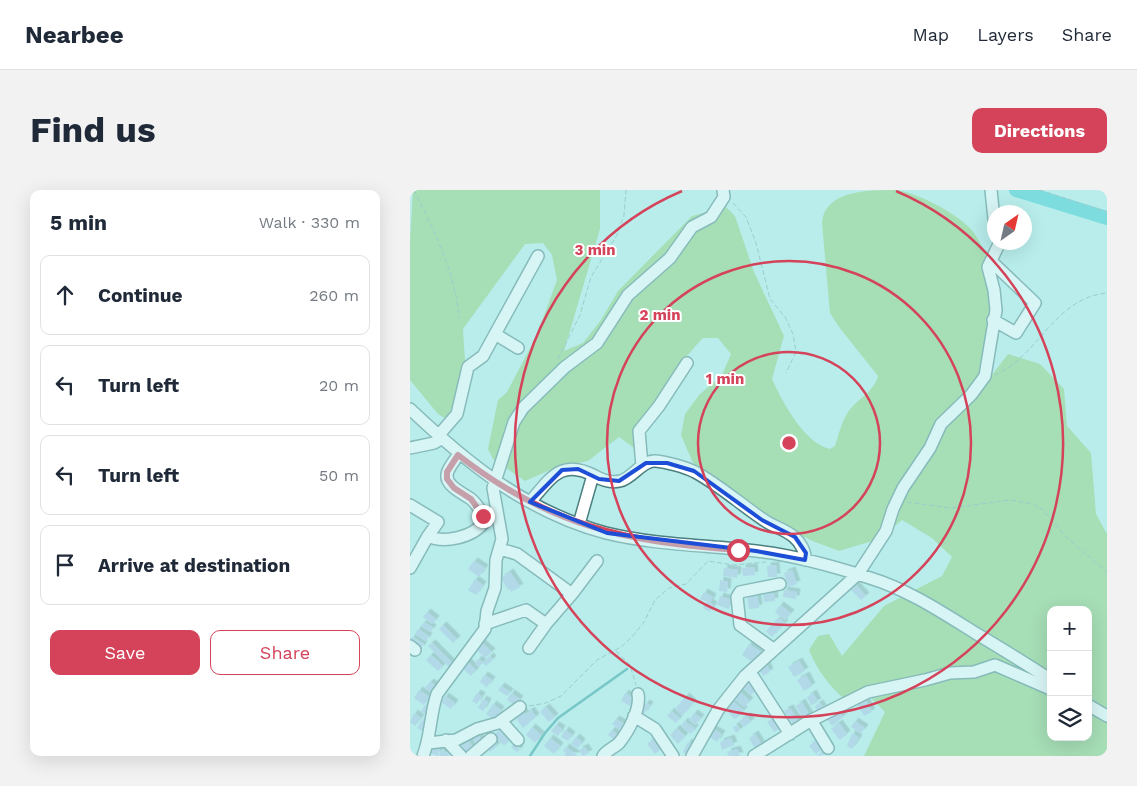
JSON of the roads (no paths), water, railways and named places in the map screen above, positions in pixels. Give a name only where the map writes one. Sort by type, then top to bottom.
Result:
[{"type":"street","points":[[990,192],[992,205]]},
{"type":"street","points":[[423,756],[428,743],[437,694],[475,643],[485,624],[487,611],[495,588],[494,572],[502,539],[494,500],[495,481],[514,422],[523,408],[565,367],[597,343],[628,296],[670,258],[692,227],[711,217],[723,194]]},
{"type":"street","points":[[692,756],[718,710],[750,672],[813,617],[858,574],[886,531],[893,509],[903,488],[930,448],[942,424],[978,387],[986,376],[996,310],[994,290],[988,268],[990,261],[998,250]]},
{"type":"street","points":[[458,430],[457,414],[468,367],[483,356],[538,256]]},
{"type":"street","points":[[990,261],[1036,303],[1016,333],[993,320]]},
{"type":"street","points":[[495,334],[518,348]]},
{"type":"street","points":[[642,466],[638,431],[659,406],[687,363]]},
{"type":"street","points":[[410,409],[458,455],[495,481],[554,515],[607,533],[641,539],[756,551],[805,560],[858,574],[898,588],[924,602],[1047,678]]},
{"type":"street","points":[[410,448],[434,443],[440,438],[457,414]]},
{"type":"street","points":[[428,536],[437,541],[474,533],[484,522],[479,508],[471,499],[454,488],[447,479],[447,472],[458,455]]},
{"type":"street","points":[[530,502],[554,475],[562,470],[578,469],[610,482],[619,482],[642,466],[653,461],[694,471],[762,520],[795,537],[806,553],[805,560]]},
{"type":"street","points":[[579,524],[593,475]]},
{"type":"street","points":[[410,505],[438,522],[410,568]]},
{"type":"street","points":[[500,549],[516,554],[572,594]]},
{"type":"street","points":[[529,648],[597,561]]},
{"type":"street","points":[[773,650],[740,625],[737,597],[740,592],[780,584]]},
{"type":"street","points":[[485,624],[526,610],[546,624]]},
{"type":"street","points":[[754,756],[811,720],[874,690],[950,673],[974,672],[992,665],[1047,688]]},
{"type":"street","points":[[750,672],[790,734]]},
{"type":"street","points":[[603,756],[619,743],[634,716],[638,694]]},
{"type":"street","points":[[428,743],[456,740],[501,721],[520,707]]},
{"type":"street","points":[[1092,707],[1107,716]]},
{"type":"street","points":[[634,716],[655,729],[673,756]]},
{"type":"street","points":[[811,720],[828,748]]},
{"type":"street","points":[[501,721],[518,740]]},
{"type":"street","points":[[471,756],[492,739]]},
{"type":"street","points":[[446,740],[461,756]]},
{"type":"waterway","points":[[1016,190],[1107,218]]},
{"type":"waterway","points":[[530,756],[545,733],[558,718],[627,669]]}]
